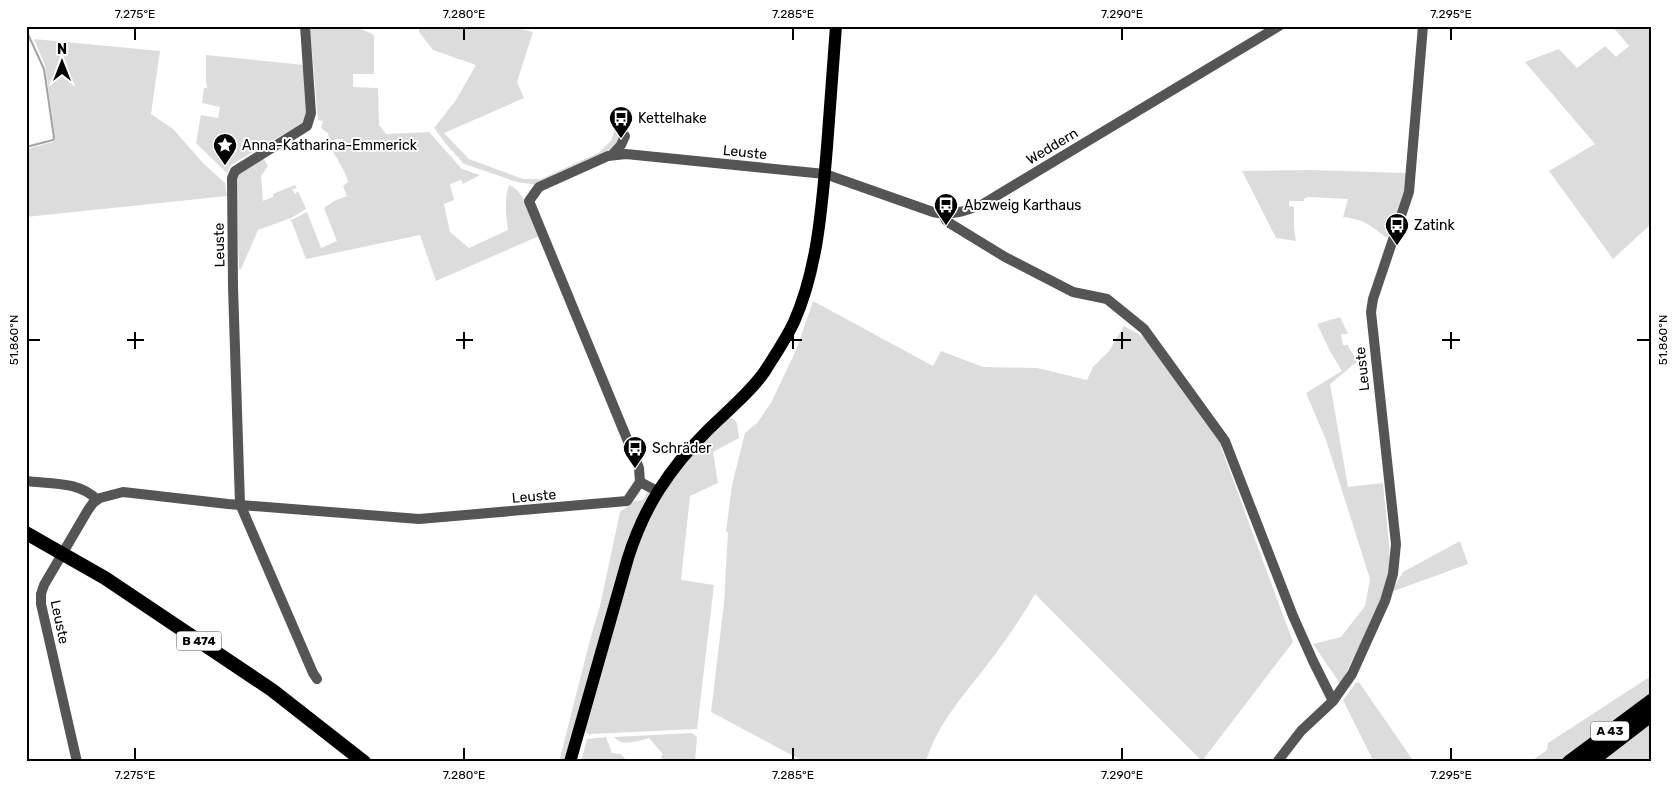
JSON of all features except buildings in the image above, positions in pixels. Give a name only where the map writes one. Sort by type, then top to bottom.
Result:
[{"type":"highway","name":"B 474","points":[[26,533],[105,578],[264,685],[364,762]]},
{"type":"highway","name":"A 43","points":[[1569,762],[1651,701]]},
{"type":"highway","name":"A 43","points":[[1590,762],[1651,715]]},
{"type":"main road","points":[[570,762],[636,530],[657,491],[679,460],[729,411],[764,373],[793,322],[812,266],[824,174],[836,26]]},
{"type":"street","name":"Leuste","points":[[305,26],[311,113],[307,126],[235,171],[232,178],[233,286],[240,504],[317,679]]},
{"type":"street","name":"Weddern","points":[[824,174],[919,208],[943,214],[963,212],[983,204],[1279,26]]},
{"type":"street","name":"Leuste","points":[[1277,762],[1302,731],[1333,701],[1352,674],[1385,601],[1393,574],[1396,544],[1371,312],[1409,192],[1423,26]]},
{"type":"street","name":"Leuste","points":[[612,155],[625,138],[626,146],[632,155]]},
{"type":"street","name":"Leuste","points":[[77,762],[41,604],[41,594],[88,510],[97,500],[107,495],[123,492],[419,519],[627,501],[640,482],[639,468],[529,201],[539,186],[612,155],[632,155],[824,174]]},
{"type":"street","points":[[943,214],[951,224],[1013,261],[1073,292],[1107,299],[1144,329],[1225,441],[1293,616],[1333,701]]},
{"type":"street","points":[[26,481],[78,487],[97,500]]},
{"type":"street","points":[[640,482],[657,491]]},
{"type":"shaded area","points":[[310,26],[351,27],[374,35],[374,74],[353,74],[353,87],[378,88],[379,125],[386,134],[429,132],[462,169],[480,175],[463,184],[461,180],[450,184],[454,200],[444,204],[450,232],[469,248],[508,230],[506,202],[509,185],[515,188],[524,199],[539,236],[436,281],[420,235],[306,259],[291,220],[307,212],[321,248],[337,241],[324,208],[334,201],[347,196],[343,186],[348,182],[331,147],[334,146],[336,149],[341,150],[345,147],[345,143],[342,139],[330,142],[328,133],[321,128],[323,121],[318,120]]},
{"type":"shaded area","points":[[419,26],[509,26],[533,32],[517,82],[524,98],[444,133],[469,159],[523,179],[541,179],[598,153],[611,141],[615,129],[613,115],[626,110],[621,136],[613,150],[538,185],[517,182],[464,164],[434,128],[456,100],[476,65],[433,50],[419,32]]},
{"type":"shaded area","points":[[1612,26],[1651,26],[1651,224],[1613,259],[1549,171],[1595,144],[1525,62],[1559,49],[1577,68],[1605,46],[1616,57],[1629,46]]},
{"type":"shaded area","points":[[34,39],[160,51],[151,114],[173,129],[203,163],[225,183],[227,196],[26,217],[26,149],[53,142],[55,138],[45,65]]},
{"type":"shaded area","points":[[206,55],[304,65],[308,115],[304,122],[231,165],[227,173],[196,143],[201,115],[218,118],[220,107],[202,103],[204,88],[207,88]]},
{"type":"shaded area","points":[[263,158],[268,166],[261,176],[263,201],[273,197],[273,194],[295,185],[297,188],[292,189],[295,194],[298,191],[306,209],[291,218],[258,230],[241,269],[239,269],[236,179],[240,172]]},
{"type":"shaded area","points":[[1310,170],[1407,173],[1404,192],[1387,238],[1362,221],[1343,217],[1348,199],[1308,197],[1304,201],[1289,201],[1289,206],[1294,207],[1296,241],[1276,238],[1242,171]]},
{"type":"shaded area","points":[[813,301],[933,366],[941,351],[983,367],[1037,368],[1087,380],[1093,367],[1109,351],[1124,326],[1145,338],[1223,447],[1221,447],[1293,642],[1202,761],[1035,594],[1008,637],[945,721],[937,734],[926,762],[805,762],[711,712],[724,603],[728,532],[726,532],[732,485],[745,433],[757,423],[771,403],[797,348]]},
{"type":"shaded area","points":[[1340,317],[1348,334],[1341,334],[1343,345],[1348,345],[1356,358],[1366,357],[1330,384],[1348,487],[1383,483],[1390,574],[1367,634],[1351,662],[1341,685],[1313,644],[1341,637],[1365,606],[1370,579],[1326,440],[1306,393],[1342,371],[1317,324]]},
{"type":"shaded area","points":[[728,418],[732,418],[737,423],[739,438],[713,452],[718,483],[690,496],[681,580],[714,585],[697,729],[590,735],[586,732],[583,723],[630,560],[670,479]]},
{"type":"shaded area","points":[[648,490],[650,495],[566,762],[559,762],[600,606],[620,512],[634,501],[643,500]]},
{"type":"shaded area","points":[[1460,541],[1468,564],[1391,592],[1403,572]]},
{"type":"shaded area","points":[[1651,676],[1651,762],[1530,762],[1547,750],[1548,743]]},
{"type":"shaded area","points":[[1359,682],[1414,762],[1374,762],[1343,700],[1356,683]]},
{"type":"shaded area","points":[[692,733],[697,737],[695,762],[665,762],[661,757],[663,754],[649,738],[626,743],[614,737]]},
{"type":"shaded area","points":[[606,737],[612,753],[621,754],[627,761],[581,762],[587,739]]},
{"type":"waterway","points":[[26,30],[44,69],[54,138],[53,140],[26,147]]},
{"type":"place","name":"Kettelhake","points":[[621,139]]},
{"type":"place","name":"Anna-Katharina-Emmerick","points":[[225,166]]},
{"type":"place","name":"Abzweig Karthaus","points":[[946,226]]},
{"type":"place","name":"Zatink","points":[[1397,246]]},
{"type":"place","name":"Schräder","points":[[635,469]]}]
